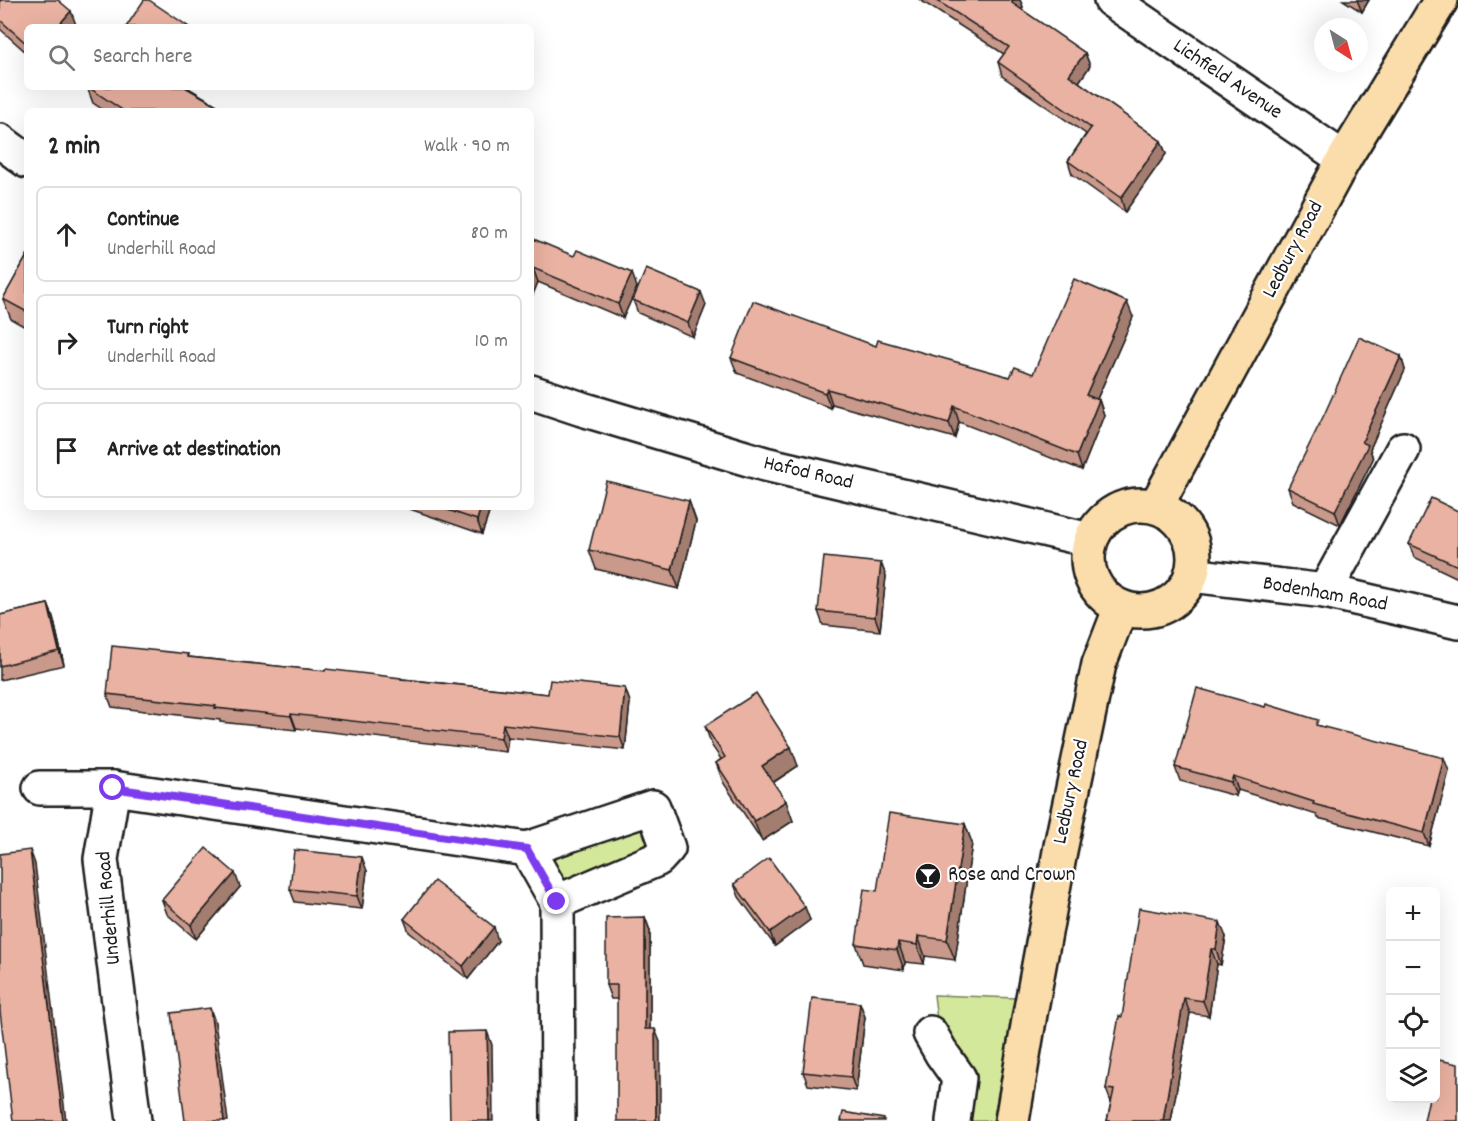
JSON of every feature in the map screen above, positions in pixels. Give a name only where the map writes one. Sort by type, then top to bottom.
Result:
[{"type":"highway","name":"Ledbury Road","points":[[1156,506],[1344,159],[1441,0]]},
{"type":"highway","points":[[1128,506],[1156,506],[1176,517],[1188,531],[1195,561],[1191,575],[1179,595],[1164,606],[1149,611],[1130,610],[1104,599],[1096,590],[1087,563],[1090,540],[1102,521],[1117,510],[1128,506]]},
{"type":"highway","name":"Ledbury Road","points":[[1012,1121],[1061,846],[1099,664],[1121,607]]},
{"type":"street","name":"Lichfield Avenue","points":[[1111,0],[1344,159]]},
{"type":"street","points":[[0,141],[24,158]]},
{"type":"street","name":"Hafod Road","points":[[534,393],[765,464],[1090,540]]},
{"type":"street","points":[[1325,591],[1403,449]]},
{"type":"street","name":"Bodenham Road","points":[[1191,575],[1325,591],[1458,622]]},
{"type":"street","points":[[40,788],[113,788],[527,849],[653,807],[668,848],[658,859],[557,902]]},
{"type":"street","name":"Underhill Road","points":[[113,788],[101,859],[134,1121]]},
{"type":"street","points":[[527,849],[557,902],[558,1121]]},
{"type":"street","points":[[930,1033],[959,1078],[952,1121]]},
{"type":"green space","points":[[653,807],[668,848],[557,902],[527,849]]},
{"type":"green space","points":[[934,995],[1016,998],[993,1121],[959,1121],[937,1020]]},
{"type":"building","points":[[0,0],[58,0],[71,11],[60,24],[24,24],[24,41],[0,20]]},
{"type":"building","points":[[144,0],[149,0],[185,24],[128,24]]},
{"type":"building","points":[[936,0],[1013,0],[1012,3],[1085,53],[1069,75],[1161,141],[1121,198],[1068,161],[1091,128],[998,62],[1009,47]]},
{"type":"building","points":[[92,90],[190,90],[222,108],[120,108]]},
{"type":"building","points":[[534,239],[574,256],[577,250],[632,273],[618,304],[534,268]]},
{"type":"building","points":[[24,261],[24,310],[3,299]]},
{"type":"building","points":[[646,269],[701,292],[688,323],[633,300]]},
{"type":"building","points":[[1074,279],[1127,302],[1086,395],[1099,400],[1077,455],[954,406],[949,423],[827,389],[825,393],[731,358],[753,301],[876,346],[878,340],[1010,377],[1015,367],[1033,374]]},
{"type":"building","points":[[1359,337],[1401,356],[1362,442],[1368,445],[1335,511],[1288,488]]},
{"type":"building","points":[[606,481],[689,501],[672,570],[589,550]]},
{"type":"building","points":[[1431,498],[1458,511],[1458,566],[1409,544]]},
{"type":"building","points":[[448,510],[480,510],[477,520]]},
{"type":"building","points":[[824,557],[881,563],[875,617],[818,611]]},
{"type":"building","points":[[48,604],[59,651],[0,666],[0,615]]},
{"type":"building","points":[[112,646],[188,654],[188,657],[325,671],[326,669],[548,694],[550,680],[625,688],[620,737],[503,724],[501,738],[291,714],[291,716],[215,708],[216,706],[107,694]]},
{"type":"building","points":[[1197,688],[1265,707],[1266,704],[1318,720],[1316,725],[1444,758],[1424,833],[1313,804],[1314,802],[1233,776],[1231,782],[1175,767]]},
{"type":"building","points":[[756,693],[791,747],[762,766],[786,801],[754,821],[716,763],[725,757],[705,726]]},
{"type":"building","name":"Rose and Crown","points":[[889,813],[965,824],[947,940],[918,936],[917,945],[898,942],[897,950],[856,944],[864,889],[877,891]]},
{"type":"building","points":[[206,848],[235,873],[191,925],[162,900]]},
{"type":"building","points":[[30,850],[63,1121],[13,1121],[0,1011],[0,854]]},
{"type":"building","points":[[294,850],[362,857],[357,896],[290,889]]},
{"type":"building","points":[[769,858],[805,907],[770,932],[734,884]]},
{"type":"building","points":[[434,881],[494,927],[463,966],[404,919]]},
{"type":"building","points":[[1139,908],[1220,922],[1216,949],[1211,949],[1203,1001],[1184,998],[1163,1121],[1107,1121],[1114,1090],[1106,1089],[1119,1016],[1122,1017]]},
{"type":"building","points":[[645,917],[645,1029],[655,1029],[656,1121],[617,1121],[617,985],[606,985],[606,918]]},
{"type":"building","points":[[812,998],[860,1003],[851,1077],[803,1072]]},
{"type":"building","points":[[210,1008],[224,1121],[185,1121],[171,1013]]},
{"type":"building","points":[[487,1031],[489,1121],[450,1121],[448,1032]]},
{"type":"building","points":[[1440,1060],[1458,1064],[1458,1121],[1424,1121],[1428,1103],[1440,1103]]},
{"type":"building","points":[[843,1112],[884,1119],[884,1121],[841,1121]]},
{"type":"place","name":"Rose and Crown","points":[[928,876]]},
{"type":"route","points":[[113,788],[527,849],[557,902]]}]
